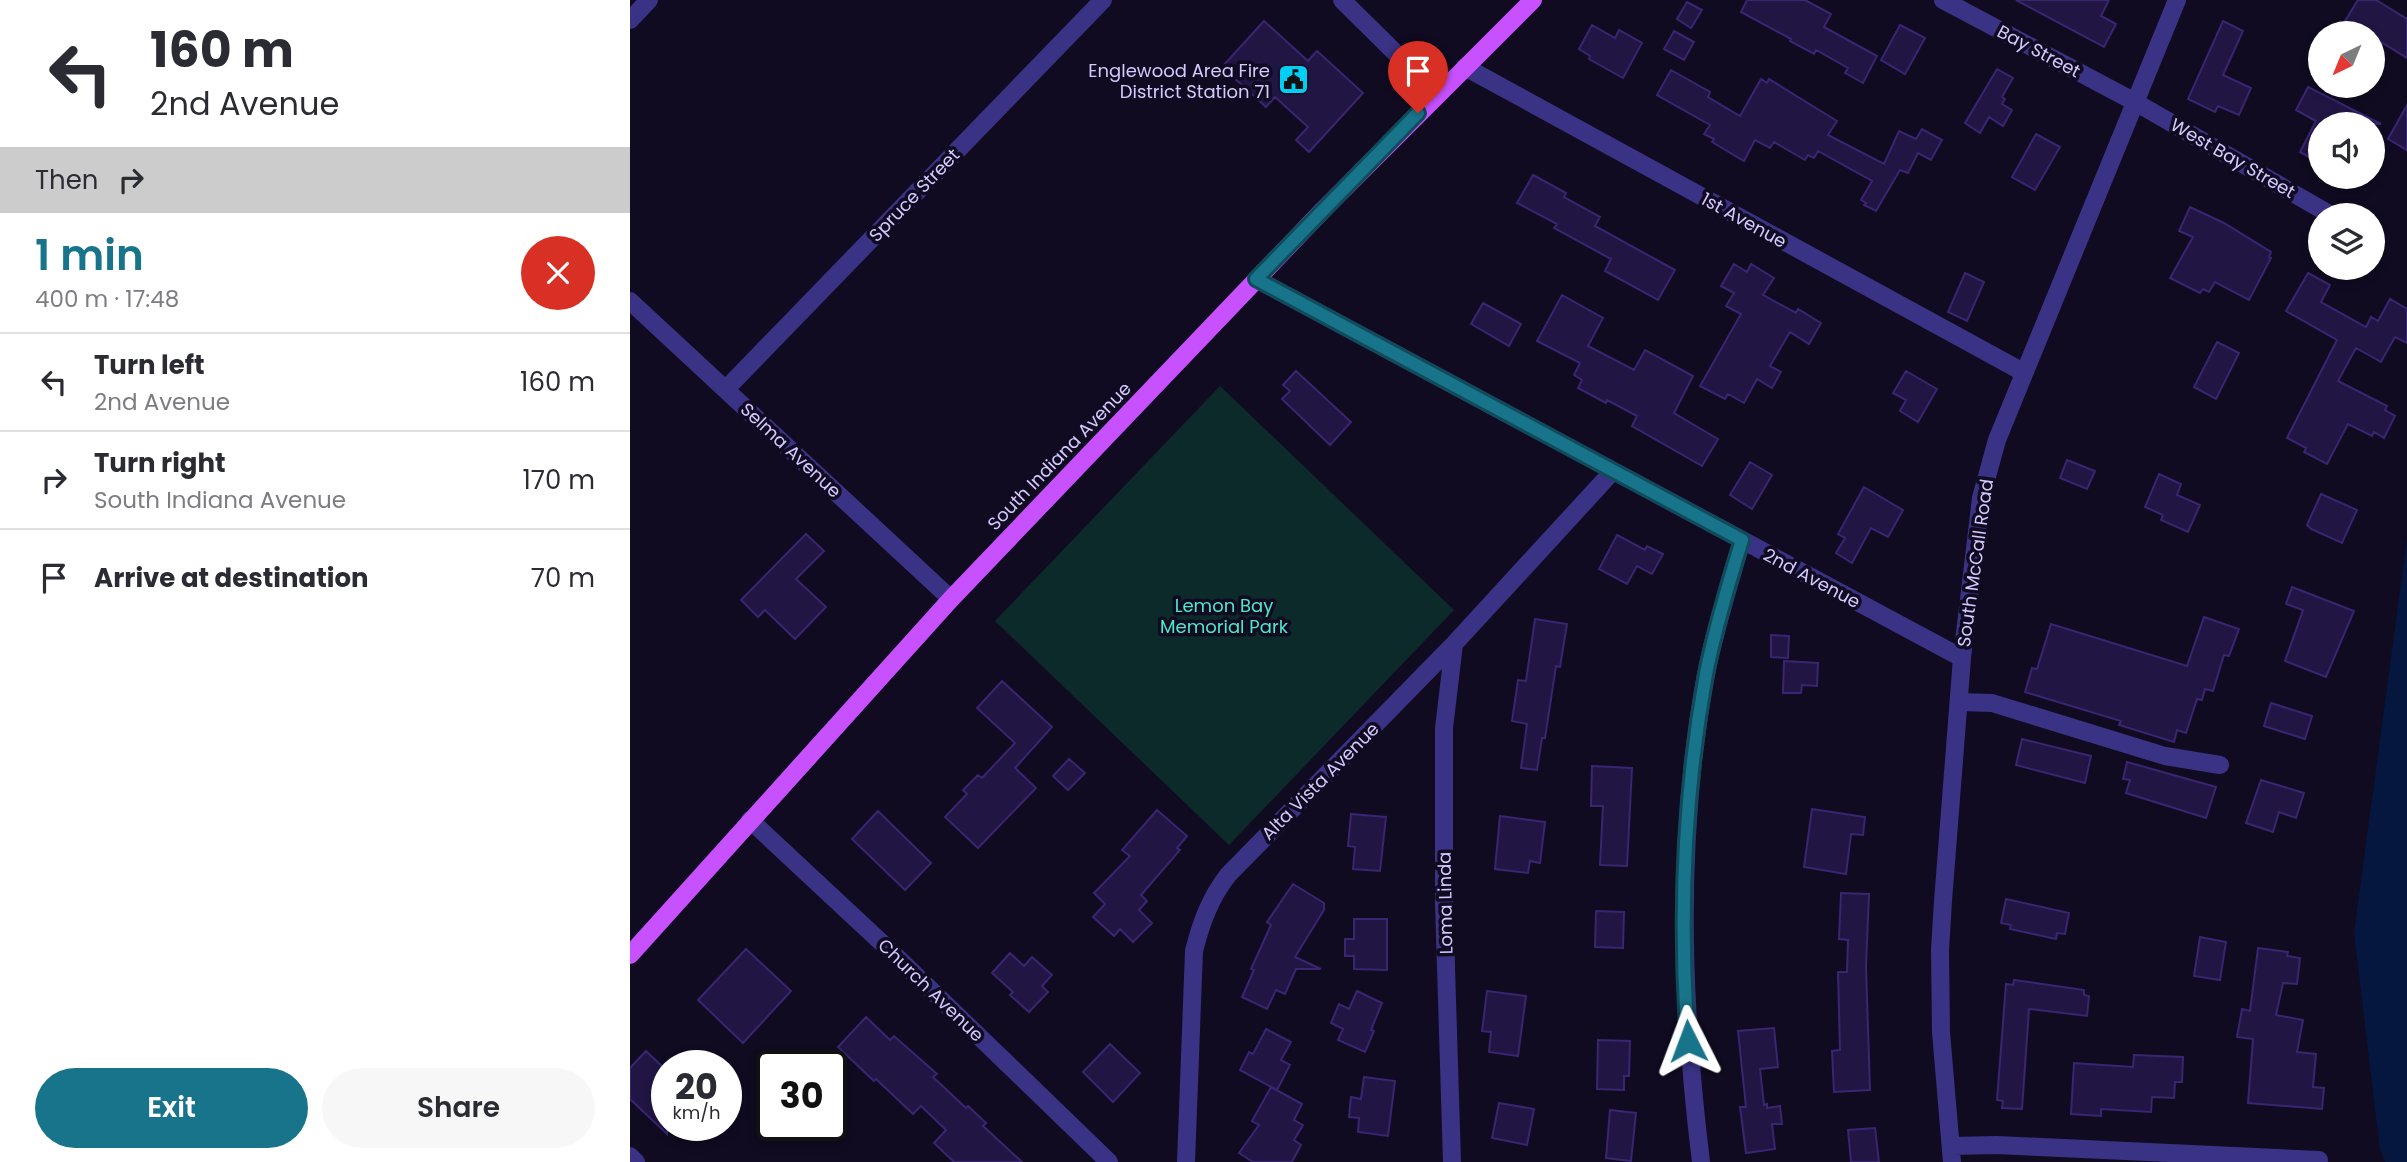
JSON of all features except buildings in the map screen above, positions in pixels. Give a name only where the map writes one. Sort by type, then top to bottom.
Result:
[{"type":"main road","name":"South Indiana Avenue","points":[[630,955],[951,599],[1256,279],[1533,0]]},
{"type":"street","points":[[630,20],[649,0]]},
{"type":"street","name":"Spruce Street","points":[[726,389],[1103,0]]},
{"type":"street","points":[[1342,0],[1437,94]]},
{"type":"street","name":"Bay Street","points":[[1943,0],[2135,102]]},
{"type":"street","name":"South McCall Road","points":[[1951,1154],[1941,1032],[1940,950],[1962,659],[1981,498],[1997,440],[2023,372],[2177,0]]},
{"type":"street","name":"1st Avenue","points":[[1465,67],[2023,372]]},
{"type":"street","name":"West Bay Street","points":[[2135,102],[2310,203]]},
{"type":"street","name":"2nd Avenue","points":[[1256,279],[1962,659]]},
{"type":"street","name":"Selma Avenue","points":[[630,301],[951,599]]},
{"type":"street","name":"Alta Vista Avenue","points":[[1186,1162],[1194,951],[1209,903],[1228,875],[1454,644],[1562,530],[1613,471]]},
{"type":"street","points":[[1701,1162],[1686,1017],[1686,842],[1693,758],[1706,674],[1720,612],[1742,540]]},
{"type":"street","name":"Loma Linda","points":[[1452,1162],[1444,902],[1444,728],[1454,644]]},
{"type":"street","points":[[1960,702],[1992,703],[2165,756],[2220,765]]},
{"type":"street","name":"Church Avenue","points":[[750,820],[898,958],[1109,1162]]},
{"type":"street","points":[[1951,1154],[1997,1144],[2319,1160]]},
{"type":"street","points":[[630,1156],[636,1162]]},
{"type":"green space","name":"Lemon Bay Memorial Park","points":[[1220,386],[1454,610],[1229,845],[995,621]]},
{"type":"water","points":[[2407,539],[2407,1162],[2385,1162],[2380,1150],[2354,933]]},
{"type":"place","name":"Englewood Area Fire District Station 71","points":[[1293,80]]},
{"type":"route","points":[[1418,113],[1256,279],[1742,540],[1720,612],[1706,674],[1693,758],[1686,842],[1684,939],[1688,1041]]}]
